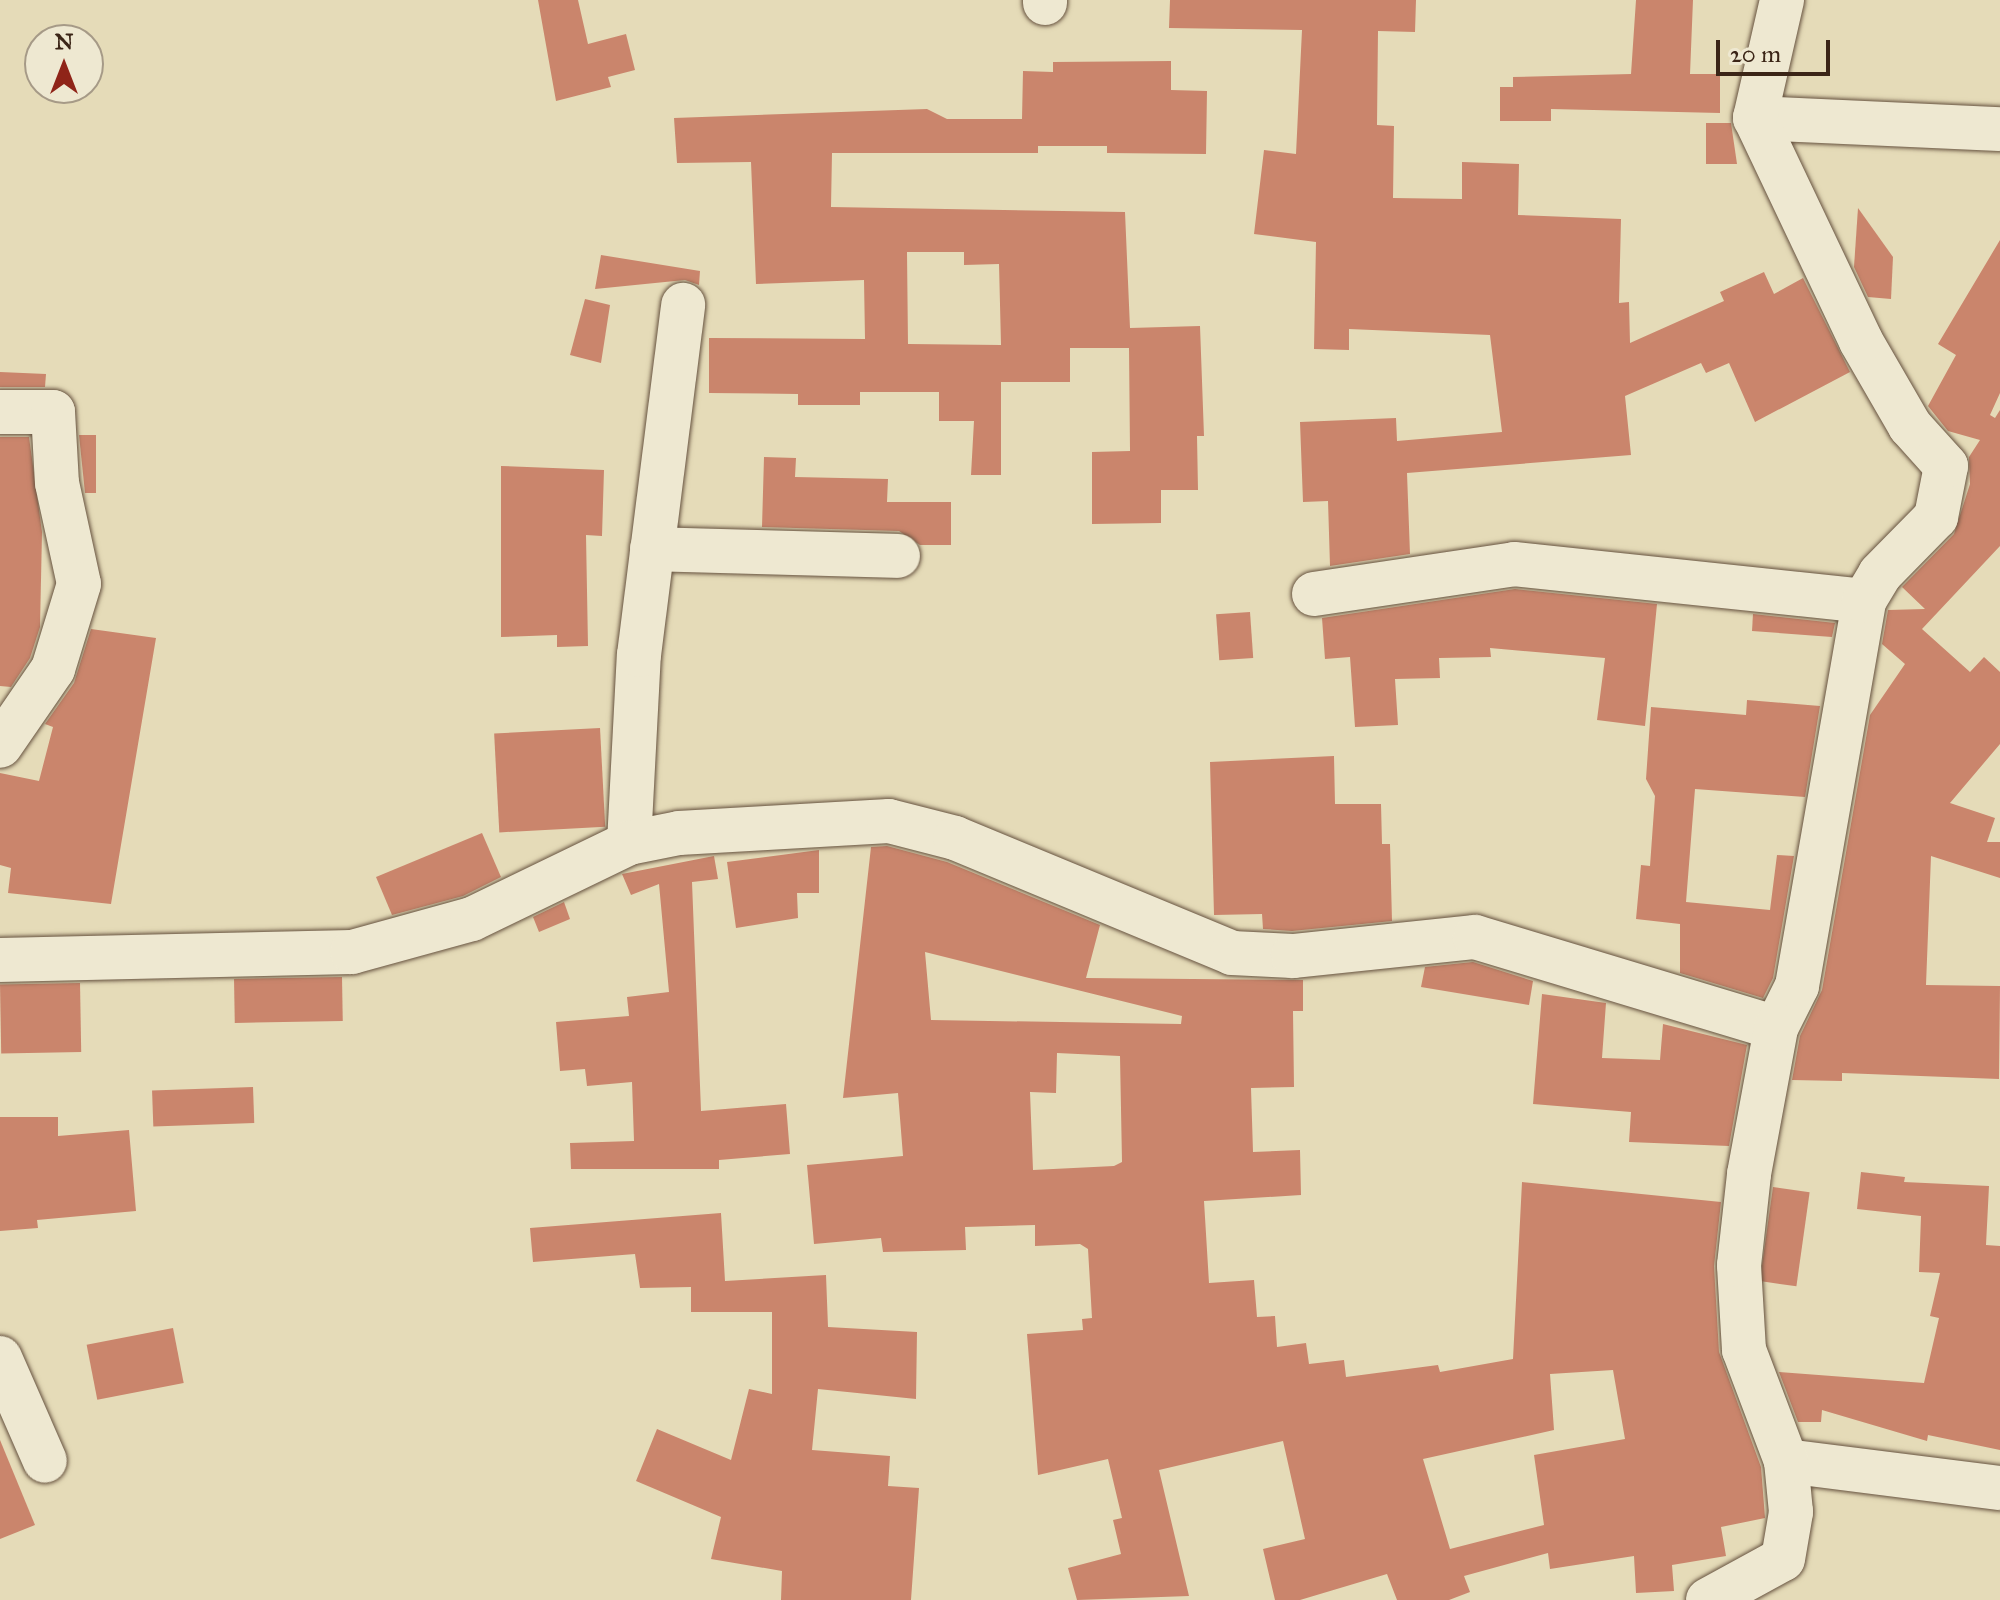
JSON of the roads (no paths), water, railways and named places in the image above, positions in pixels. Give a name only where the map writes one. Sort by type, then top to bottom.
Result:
[{"type":"street","points":[[1708,1600],[1783,1559],[1791,1512],[1786,1461],[1744,1350],[1739,1265],[1776,1028],[1797,986],[1864,601],[1880,574],[1936,517],[1946,466],[1910,426],[1861,341],[1755,118],[1782,0]]},
{"type":"street","points":[[1755,118],[2000,129]]},
{"type":"street","points":[[629,843],[652,549],[683,305]]},
{"type":"street","points":[[0,412],[53,412],[57,483],[79,584],[53,669],[0,746]]},
{"type":"street","points":[[652,549],[898,556]]},
{"type":"street","points":[[1314,594],[1514,564],[1864,601]]},
{"type":"street","points":[[0,960],[352,952],[472,919],[629,843],[679,833],[889,821],[955,838],[1232,953],[1293,956],[1475,937],[1776,1028]]},
{"type":"street","points":[[0,1358],[45,1461]]},
{"type":"street","points":[[1786,1461],[2000,1488]]}]
